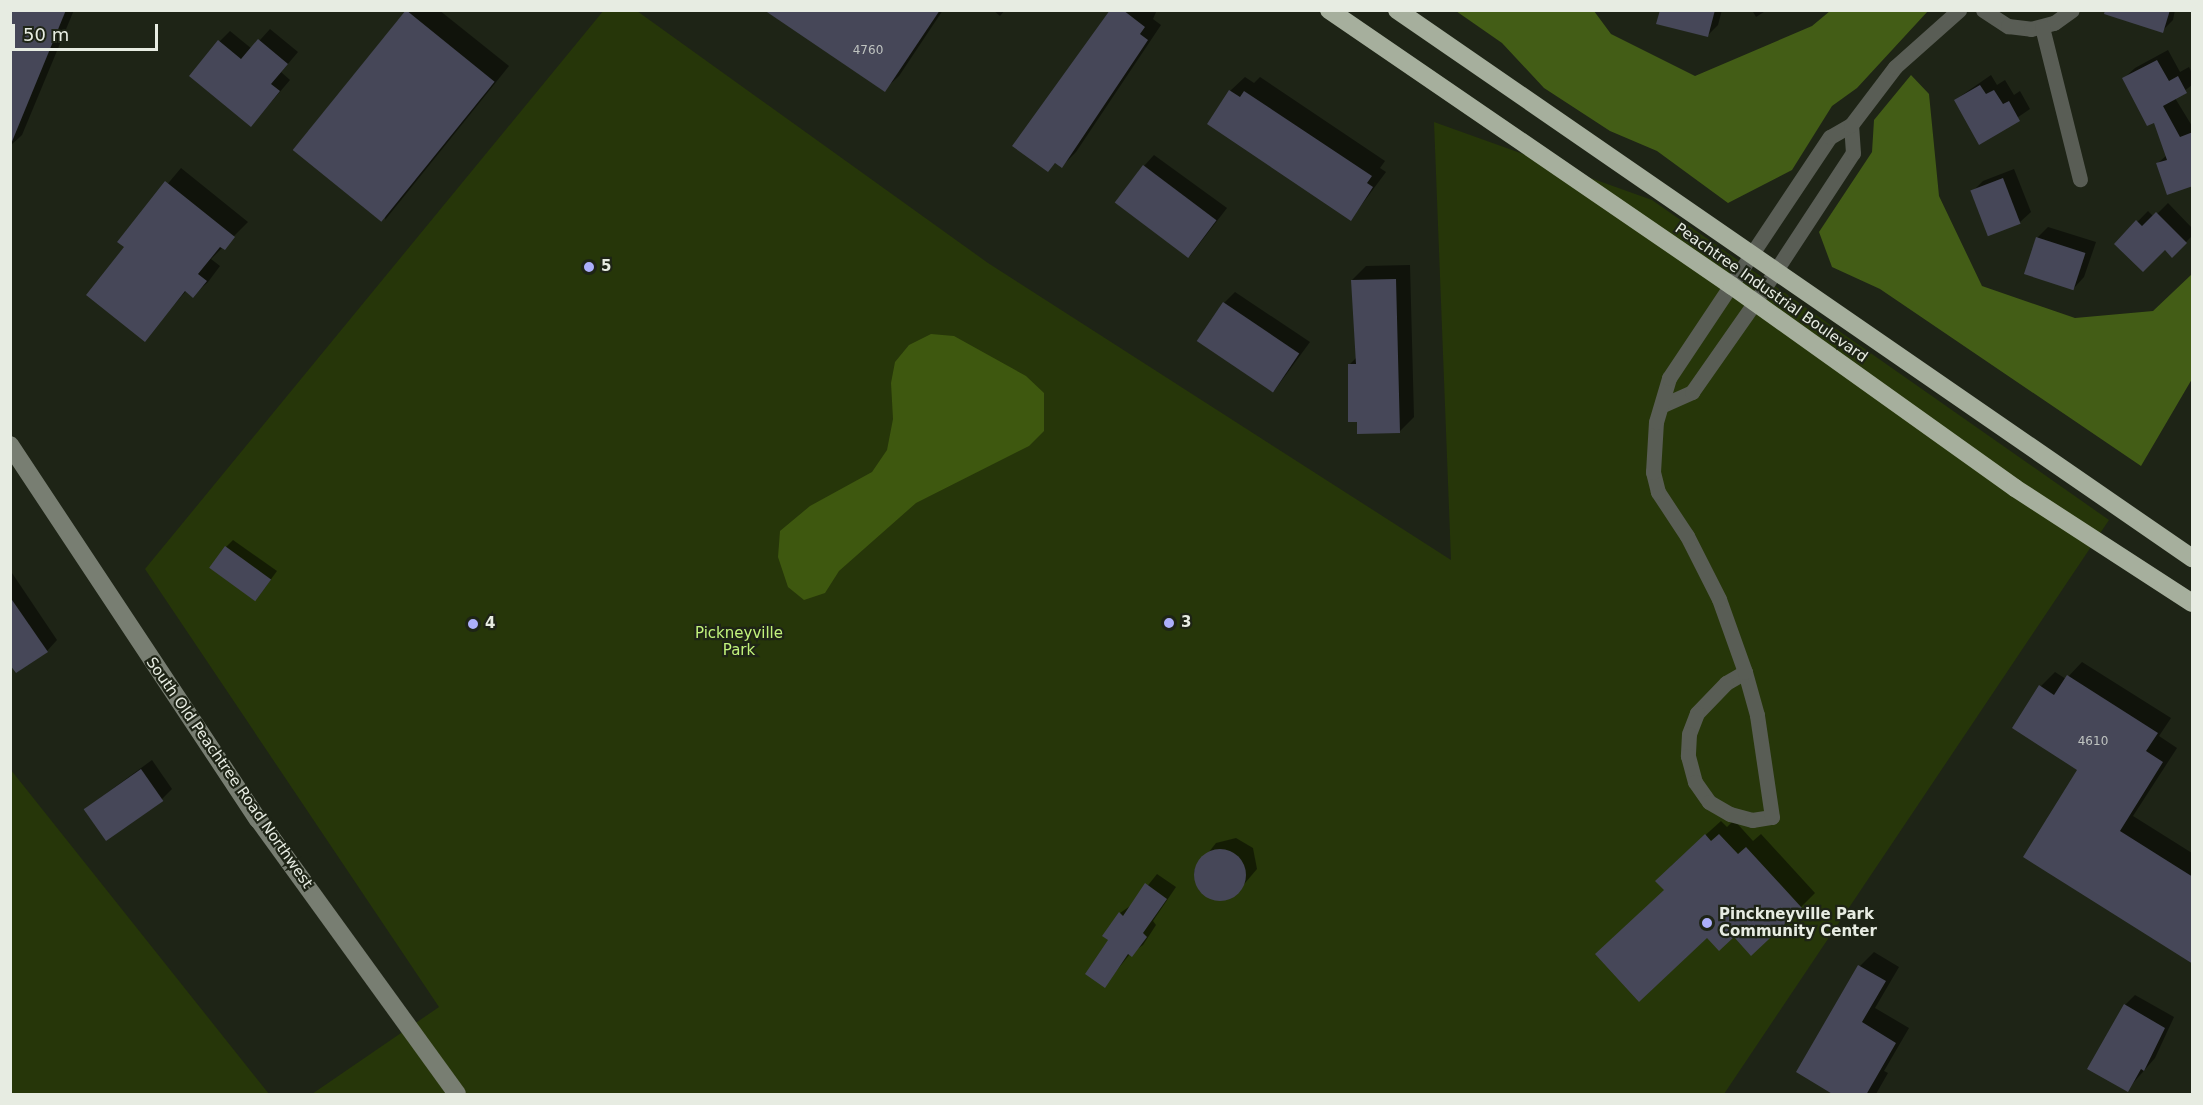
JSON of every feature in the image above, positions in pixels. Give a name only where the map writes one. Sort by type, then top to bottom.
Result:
[{"type":"highway","name":"Peachtree Industrial Boulevard","points":[[1329,10],[1755,302],[2015,488],[2193,603]]},
{"type":"highway","name":"Peachtree Industrial Boulevard","points":[[1397,10],[1752,257],[2193,558]]},
{"type":"street","points":[[1745,672],[1726,682],[1697,713],[1689,734],[1688,756],[1695,782],[1709,802],[1730,814],[1752,820],[1772,817],[1757,715],[1745,672],[1719,599],[1687,536],[1658,492],[1652,452],[1669,378],[1752,257],[1830,137],[1851,126],[1895,67],[1959,10]]},
{"type":"street","points":[[1983,10],[2008,26],[2042,27],[2072,10]]},
{"type":"street","points":[[2042,27],[2080,179]]},
{"type":"street","points":[[1663,405],[1692,392],[1755,302],[1853,153],[1851,126]]},
{"type":"street","name":"South Old Peachtree Road Northwest","points":[[10,445],[258,819],[457,1095]]},
{"type":"green space","name":"Pickneyville Park","points":[[604,10],[637,11],[988,263],[1451,560],[1434,122],[1652,200],[2109,520],[1724,1094],[312,1094],[439,1007],[145,569]]},
{"type":"green space","points":[[11,770],[269,1094],[11,1094]]},
{"type":"shaded area","points":[[1456,11],[1594,11],[1611,34],[1695,76],[1812,26],[1830,11],[1928,11],[1857,88],[1832,106],[1792,170],[1728,203],[1657,151],[1610,131],[1544,88],[1502,43]]},
{"type":"shaded area","points":[[1911,75],[1929,94],[1939,196],[1982,286],[2075,318],[2153,311],[2192,274],[2192,379],[2141,466],[1880,289],[1832,267],[1819,232],[1872,152],[1874,120]]},
{"type":"shaded area","points":[[931,334],[954,336],[1026,376],[1044,393],[1044,431],[1029,446],[916,503],[839,571],[825,593],[804,600],[788,587],[778,557],[780,531],[810,506],[872,472],[887,450],[893,419],[891,383],[895,362],[909,345]]},
{"type":"building","points":[[10,10],[66,10],[11,144],[10,144]]},
{"type":"building","points":[[406,10],[495,82],[381,222],[293,150]]},
{"type":"building","points":[[764,10],[940,10],[885,92]]},
{"type":"building","points":[[1110,10],[1123,10],[1145,27],[1140,34],[1148,40],[1062,168],[1055,163],[1048,172],[1012,146]]},
{"type":"building","points":[[1660,10],[1715,10],[1708,37],[1656,24]]},
{"type":"building","points":[[2105,10],[2170,10],[2163,33],[2104,14]]},
{"type":"building","points":[[258,39],[288,64],[271,84],[280,91],[251,127],[189,76],[218,40],[241,59]]},
{"type":"building","points":[[2157,60],[2169,81],[2178,76],[2187,93],[2163,106],[2180,137],[2193,132],[2193,186],[2167,195],[2156,163],[2167,160],[2154,123],[2147,126],[2122,78]]},
{"type":"building","points":[[1980,85],[1986,94],[1994,90],[2003,104],[2009,101],[2020,121],[1979,145],[1954,100]]},
{"type":"building","points":[[1229,90],[1240,97],[1244,91],[1372,176],[1367,183],[1373,187],[1351,221],[1207,124]]},
{"type":"building","points":[[1143,165],[1216,220],[1188,258],[1115,203]]},
{"type":"building","points":[[2003,178],[2021,224],[1988,236],[1970,191]]},
{"type":"building","points":[[165,181],[235,237],[225,250],[220,247],[198,274],[207,281],[193,298],[185,291],[145,342],[86,295],[124,247],[117,242]]},
{"type":"building","points":[[2156,212],[2187,243],[2172,258],[2165,250],[2143,272],[2114,244],[2136,220],[2142,226]]},
{"type":"building","points":[[2036,237],[2085,253],[2073,290],[2024,274]]},
{"type":"building","points":[[1396,279],[1400,433],[1357,434],[1357,422],[1348,422],[1348,364],[1356,364],[1351,280]]},
{"type":"building","points":[[1223,302],[1299,353],[1273,392],[1197,341]]},
{"type":"building","points":[[225,546],[271,580],[255,601],[209,568]]},
{"type":"building","points":[[10,597],[48,652],[16,673],[10,665]]},
{"type":"building","points":[[2067,675],[2158,733],[2146,751],[2163,762],[2120,831],[2193,877],[2193,964],[2023,857],[2077,770],[2012,728],[2039,685],[2054,695]]},
{"type":"building","points":[[141,769],[163,801],[106,841],[84,809]]},
{"type":"building","name":"Pinckneyville Park Community Center","points":[[1705,834],[1711,841],[1719,834],[1738,854],[1746,847],[1802,908],[1751,956],[1734,937],[1719,951],[1707,938],[1639,1002],[1595,954],[1664,890],[1655,881]]},
{"type":"building","points":[[1215,849],[1225,849],[1234,853],[1242,861],[1246,875],[1242,889],[1234,897],[1225,901],[1215,901],[1206,897],[1198,889],[1194,880],[1194,870],[1198,861],[1206,853]]},
{"type":"building","points":[[1145,883],[1167,899],[1143,933],[1147,937],[1132,957],[1128,954],[1105,988],[1085,974],[1108,940],[1102,936],[1119,912],[1123,916]]},
{"type":"building","points":[[1858,965],[1886,981],[1862,1022],[1896,1043],[1866,1095],[1834,1095],[1796,1072]]},
{"type":"building","points":[[2124,1004],[2165,1028],[2144,1071],[2141,1069],[2128,1092],[2087,1069]]},
{"type":"place","name":"5","points":[[589,267]]},
{"type":"place","name":"3","points":[[1169,623]]},
{"type":"place","name":"4","points":[[473,624]]},
{"type":"place","name":"Pinckneyville Park Community Center","points":[[1707,923]]}]
